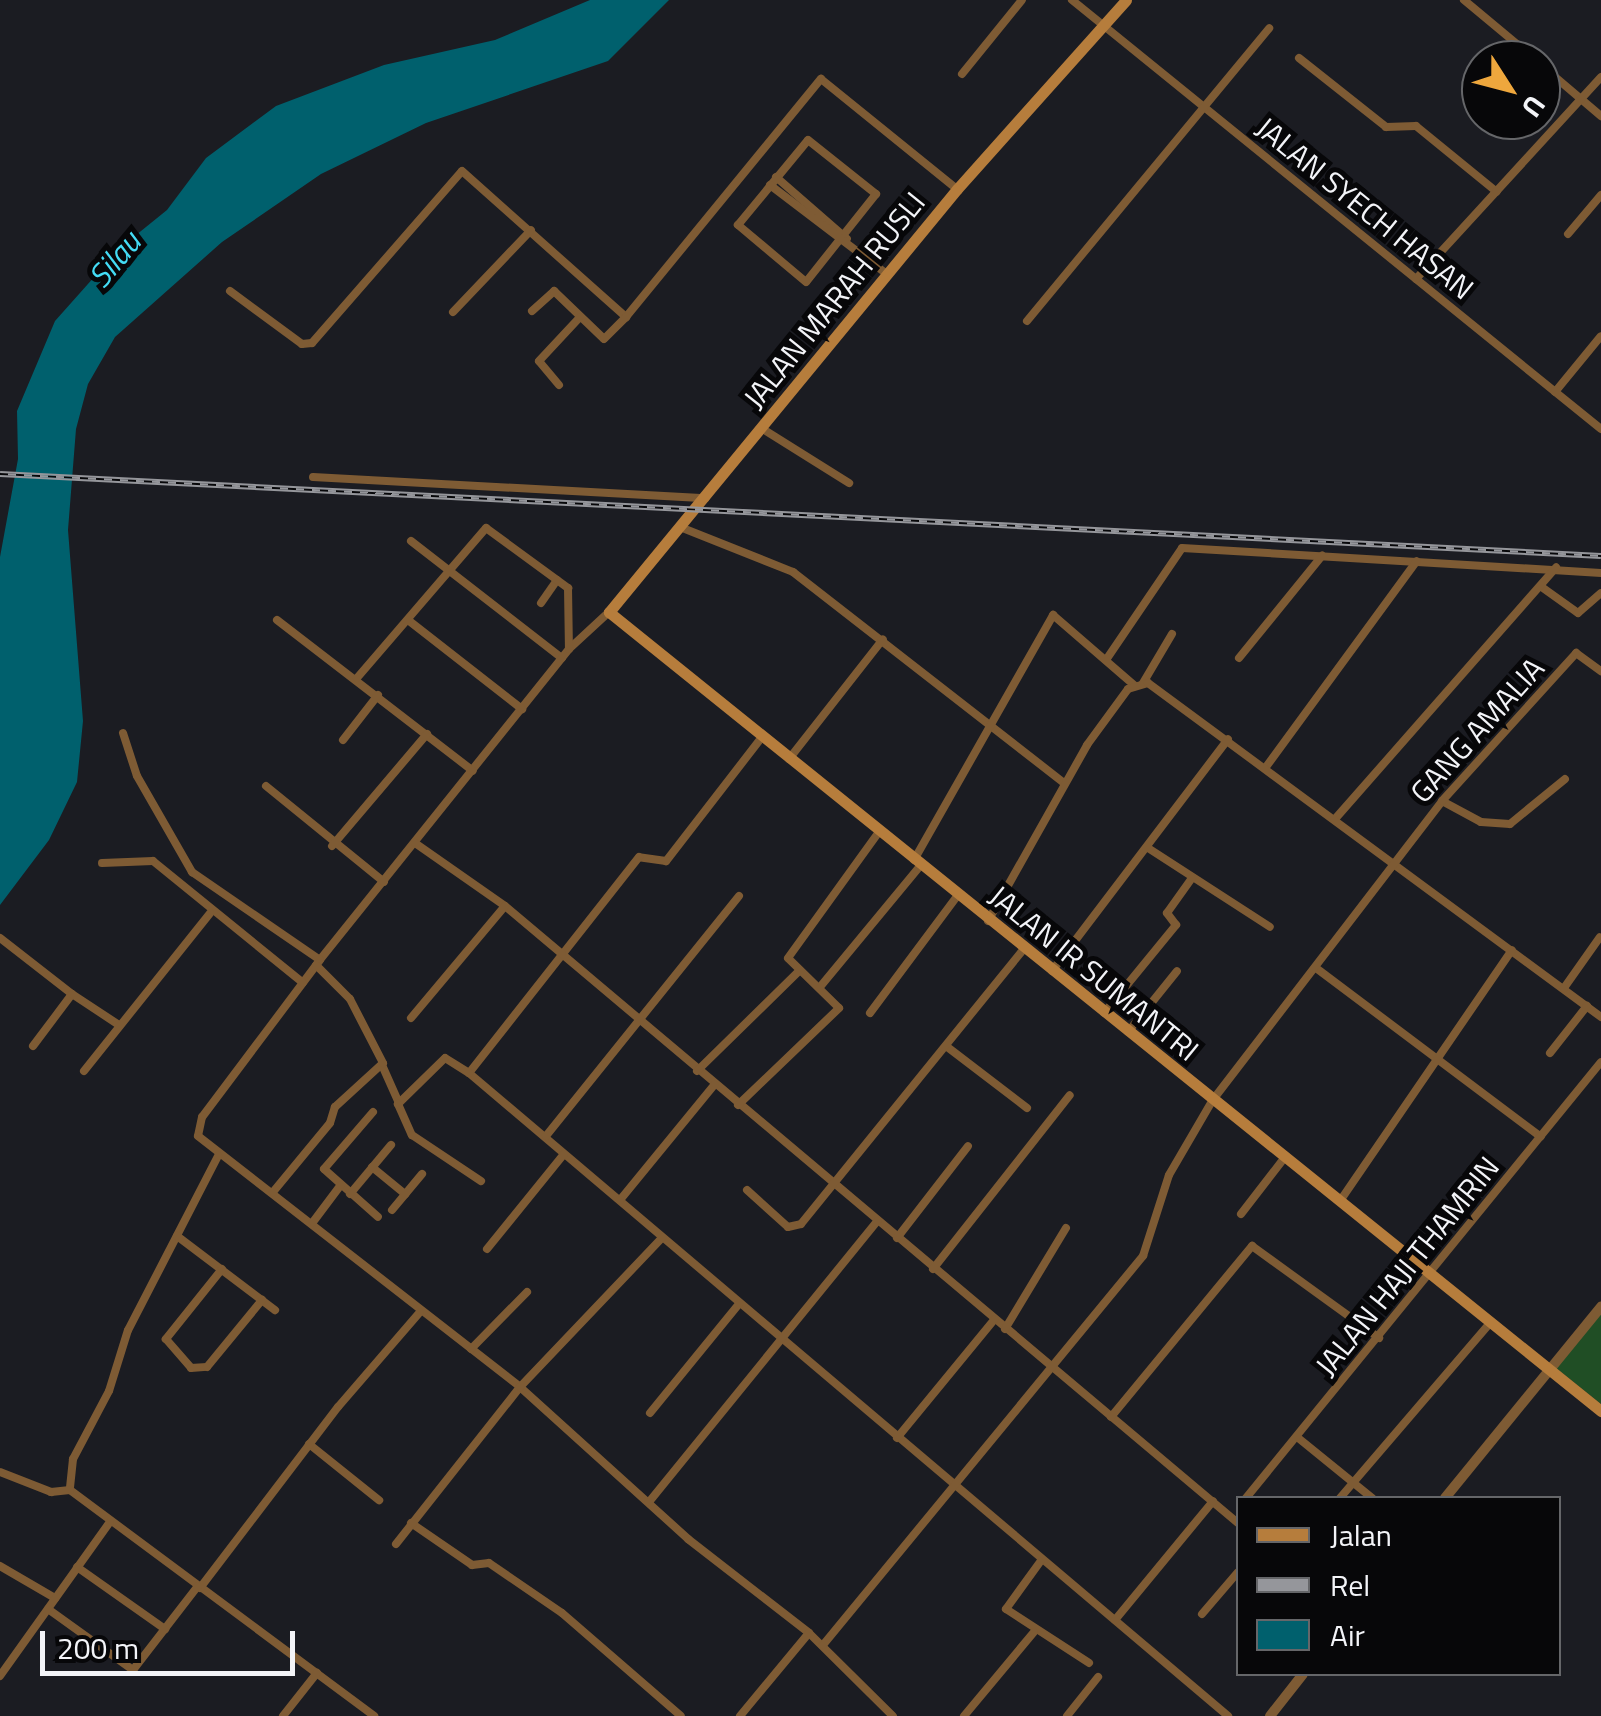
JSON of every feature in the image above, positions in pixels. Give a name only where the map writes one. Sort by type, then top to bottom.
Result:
[{"type":"main road","name":"JALAN MARAH RUSLI","points":[[609,612],[957,189],[1100,22],[1126,0]]},
{"type":"main road","name":"JALAN IR SUMANTRI","points":[[609,612],[1601,1411]]},
{"type":"street","points":[[962,74],[1022,0]]},
{"type":"street","name":"JALAN SYECH HASAN","points":[[1072,0],[1601,430]]},
{"type":"street","points":[[1464,0],[1512,40]]},
{"type":"street","points":[[1027,321],[1269,28]]},
{"type":"street","points":[[1299,58],[1386,127],[1416,126],[1497,192]]},
{"type":"street","points":[[1416,279],[1601,77]]},
{"type":"street","points":[[532,310],[554,291],[608,340],[817,81],[828,80],[957,189]]},
{"type":"street","points":[[1561,82],[1601,116]]},
{"type":"street","points":[[807,140],[875,192],[844,241],[806,282],[739,227],[776,177],[807,140]]},
{"type":"street","points":[[230,291],[302,344],[312,343],[462,170],[626,317]]},
{"type":"street","points":[[776,177],[844,241]]},
{"type":"street","points":[[770,185],[887,274]]},
{"type":"street","points":[[1568,234],[1601,195]]},
{"type":"street","points":[[452,312],[531,230]]},
{"type":"street","points":[[559,385],[539,361],[580,317]]},
{"type":"street","points":[[1555,392],[1601,336]]},
{"type":"street","points":[[762,428],[849,483]]},
{"type":"street","points":[[313,477],[704,498]]},
{"type":"street","points":[[680,527],[793,572],[1063,782]]},
{"type":"street","points":[[357,678],[490,528],[569,592],[569,649]]},
{"type":"street","points":[[411,542],[562,658]]},
{"type":"street","points":[[1106,660],[1182,548],[1601,573]]},
{"type":"street","points":[[1239,658],[1322,556]]},
{"type":"street","points":[[1266,767],[1417,561]]},
{"type":"street","points":[[1335,819],[1505,622],[1543,588],[1556,568]]},
{"type":"street","points":[[540,603],[557,580]]},
{"type":"street","points":[[1543,588],[1578,614],[1601,593]]},
{"type":"street","points":[[609,612],[569,649],[318,963],[196,1127],[218,1156],[312,1222],[520,1388],[823,1645],[893,1716]]},
{"type":"street","points":[[820,987],[918,862],[1052,615],[1138,684],[1228,739],[1601,1016]]},
{"type":"street","points":[[277,620],[474,771]]},
{"type":"street","points":[[408,620],[522,708]]},
{"type":"street","points":[[988,921],[1063,782],[1172,634]]},
{"type":"street","points":[[789,760],[883,639]]},
{"type":"street","name":"GANG AMALIA","points":[[823,1645],[1143,1256],[1169,1175],[1212,1101],[1442,801],[1576,653],[1601,672]]},
{"type":"street","points":[[342,740],[378,695]]},
{"type":"street","points":[[123,733],[137,776],[192,872],[318,963],[350,998],[412,1135],[481,1181]]},
{"type":"street","points":[[332,846],[427,734]]},
{"type":"street","points":[[469,1073],[642,854],[666,861],[762,738]]},
{"type":"street","points":[[1052,971],[1228,739]]},
{"type":"street","points":[[1442,801],[1481,822],[1510,824],[1565,778]]},
{"type":"street","points":[[266,786],[332,846],[384,882]]},
{"type":"street","points":[[738,1105],[839,1008],[788,958],[879,832]]},
{"type":"street","points":[[415,843],[505,906],[637,1022],[1235,1520]]},
{"type":"street","points":[[1148,848],[1270,928]]},
{"type":"street","points":[[102,863],[147,858],[210,913],[304,983]]},
{"type":"street","points":[[1104,1013],[1176,925],[1167,913],[1192,878]]},
{"type":"street","points":[[870,1014],[958,895]]},
{"type":"street","points":[[546,1136],[739,896]]},
{"type":"street","points":[[410,1018],[505,906]]},
{"type":"street","points":[[84,1070],[210,913]]},
{"type":"street","points":[[1564,988],[1600,937]]},
{"type":"street","points":[[1,938],[119,1025]]},
{"type":"street","points":[[747,1190],[794,1229],[835,1186],[1024,950]]},
{"type":"street","points":[[1340,1201],[1512,950]]},
{"type":"street","points":[[1316,968],[1540,1137]]},
{"type":"street","points":[[697,1071],[799,970]]},
{"type":"street","points":[[1128,1032],[1177,971]]},
{"type":"street","points":[[34,1046],[72,994]]},
{"type":"street","points":[[1550,1054],[1587,1006]]},
{"type":"street","points":[[946,1046],[1027,1108]]},
{"type":"street","points":[[398,1100],[445,1058],[469,1073],[1040,1562],[1228,1716]]},
{"type":"street","name":"JALAN HAJI THAMRIN","points":[[1248,1496],[1601,1062]]},
{"type":"street","points":[[272,1192],[330,1123],[335,1107],[382,1065]]},
{"type":"street","points":[[620,1200],[714,1084]]},
{"type":"street","points":[[934,1268],[1070,1095]]},
{"type":"street","points":[[373,1112],[324,1170],[378,1217]]},
{"type":"street","points":[[350,1194],[391,1146]]},
{"type":"street","points":[[897,1238],[968,1146]]},
{"type":"street","points":[[487,1249],[564,1154]]},
{"type":"street","points":[[70,1490],[75,1455],[218,1156]]},
{"type":"street","points":[[1241,1214],[1285,1157]]},
{"type":"street","points":[[372,1167],[405,1194]]},
{"type":"street","points":[[392,1210],[422,1174]]},
{"type":"street","points":[[312,1222],[340,1186]]},
{"type":"street","points":[[650,1502],[778,1336],[877,1221]]},
{"type":"street","points":[[1005,1329],[1066,1228]]},
{"type":"street","points":[[177,1236],[275,1310]]},
{"type":"street","points":[[396,1544],[520,1388],[662,1238]]},
{"type":"street","points":[[1111,1417],[1252,1246],[1379,1338]]},
{"type":"street","points":[[222,1270],[166,1340],[185,1363],[197,1371],[207,1367],[262,1300]]},
{"type":"street","points":[[471,1349],[527,1292]]},
{"type":"street","points":[[650,1413],[739,1304]]},
{"type":"street","points":[[1447,1496],[1601,1307]]},
{"type":"street","points":[[48,1609],[133,1670],[310,1444],[420,1312]]},
{"type":"street","points":[[896,1438],[994,1320]]},
{"type":"street","points":[[1342,1496],[1491,1322]]},
{"type":"street","points":[[1297,1436],[1369,1496]]},
{"type":"street","points":[[310,1444],[379,1500]]},
{"type":"street","points":[[0,1472],[51,1492],[70,1490],[374,1716]]},
{"type":"street","points":[[1114,1620],[1214,1501]]},
{"type":"street","points":[[0,1676],[110,1522]]},
{"type":"street","points":[[412,1524],[470,1564],[489,1563],[562,1614],[682,1716]]},
{"type":"street","points":[[1040,1562],[1006,1607],[1034,1632],[1089,1662]]},
{"type":"street","points":[[0,1566],[56,1598]]},
{"type":"street","points":[[77,1567],[165,1629]]},
{"type":"street","points":[[1202,1614],[1236,1574]]},
{"type":"street","points":[[964,1716],[1034,1632]]},
{"type":"street","points":[[740,1716],[809,1633]]},
{"type":"street","points":[[283,1716],[317,1673]]},
{"type":"street","points":[[1270,1716],[1301,1676]]},
{"type":"street","points":[[1067,1716],[1098,1677]]},
{"type":"street","points":[[874,1716],[882,1706]]},
{"type":"green space","points":[[1601,1312],[1601,1404],[1556,1368]]},
{"type":"water","name":"Silau","points":[[590,0],[669,0],[608,61],[426,123],[321,174],[222,242],[115,337],[88,384],[76,429],[68,530],[83,721],[77,782],[49,840],[0,905],[0,557],[18,459],[17,411],[55,321],[120,248],[167,210],[206,158],[276,106],[384,65],[495,40]]},
{"type":"railway","points":[[0,474],[1601,556]]}]
